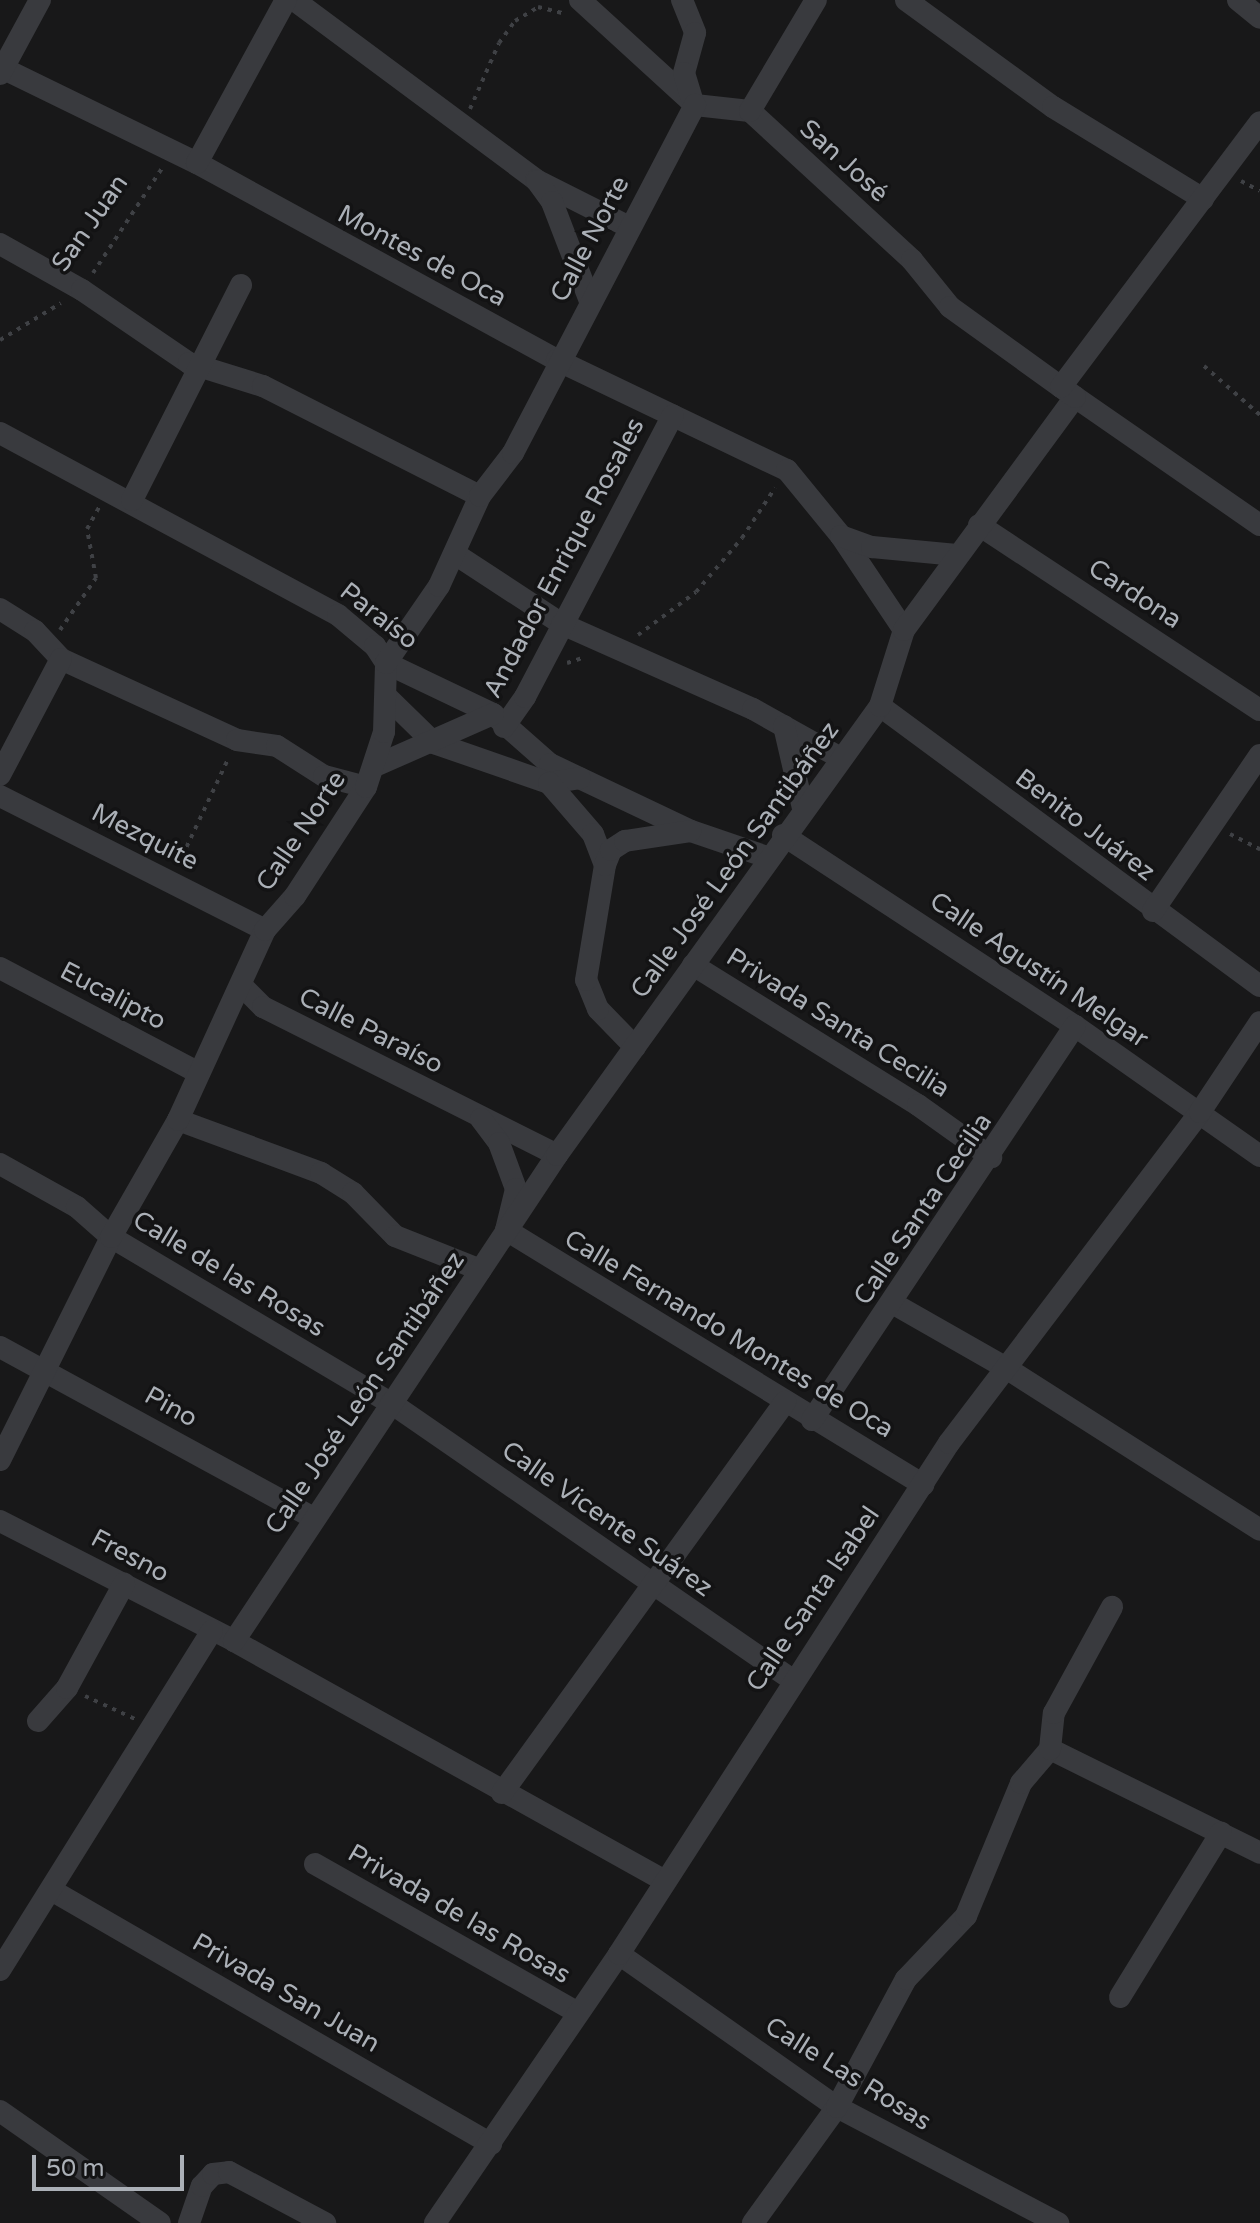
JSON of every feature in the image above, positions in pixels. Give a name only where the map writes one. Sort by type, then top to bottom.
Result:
[{"type":"street","points":[[1,70],[40,0]]},
{"type":"street","points":[[197,163],[286,0]]},
{"type":"street","points":[[294,0],[536,180],[629,227]]},
{"type":"street","points":[[580,0],[695,105],[750,111],[816,0]]},
{"type":"street","points":[[682,0],[695,33],[684,73],[685,87],[695,105]]},
{"type":"street","points":[[906,0],[1053,107],[1203,199]]},
{"type":"street","points":[[1238,0],[1260,18]]},
{"type":"street","name":"Montes de Oca","points":[[1,70],[197,163],[363,258],[557,360],[787,470],[841,536],[904,630]]},
{"type":"street","name":"Calle Norte","points":[[0,1460],[111,1237],[178,1120],[242,986],[265,930],[316,865],[370,776],[387,697],[386,663],[455,554],[480,496],[513,453],[557,360],[695,105]]},
{"type":"street","name":"San José","points":[[750,111],[912,260],[950,307],[1260,525]]},
{"type":"street","name":"Calle José León Santibáñez","points":[[234,1641],[557,1155],[767,857],[880,706],[904,630],[1203,199],[1260,122]]},
{"type":"street","points":[[536,180],[552,202],[590,301]]},
{"type":"street","points":[[0,244],[82,290],[165,349],[203,368],[263,386],[480,496]]},
{"type":"street","points":[[132,500],[203,368],[241,285]]},
{"type":"street","name":"Andador Enrique Rosales","points":[[499,720],[535,674],[673,415]]},
{"type":"street","name":"Paraíso","points":[[0,433],[132,500],[338,615],[375,646],[386,663],[499,720],[550,764],[691,831],[767,857]]},
{"type":"street","name":"Cardona","points":[[979,525],[1260,710]]},
{"type":"street","points":[[841,536],[872,547],[957,555]]},
{"type":"street","points":[[455,554],[562,624],[784,726],[839,757]]},
{"type":"street","points":[[0,609],[56,651],[237,740],[277,746],[324,776],[370,776],[434,743],[499,720]]},
{"type":"street","points":[[0,775],[56,651]]},
{"type":"street","points":[[387,697],[434,743],[549,783],[580,778]]},
{"type":"street","name":"Benito Juárez","points":[[880,706],[1153,911],[1260,986]]},
{"type":"street","points":[[784,726],[803,808]]},
{"type":"street","points":[[1153,911],[1260,755]]},
{"type":"street","points":[[549,783],[593,834],[605,865]]},
{"type":"street","name":"Mezquite","points":[[0,796],[265,930]]},
{"type":"street","points":[[635,1047],[598,1009],[586,980],[605,865],[611,850],[625,841],[691,831]]},
{"type":"street","name":"Calle Agustín Melgar","points":[[783,835],[1075,1026],[1260,1156]]},
{"type":"street","name":"Privada Santa Cecilia","points":[[693,965],[918,1105],[991,1157]]},
{"type":"street","name":"Eucalipto","points":[[0,968],[199,1073]]},
{"type":"street","name":"Calle Paraíso","points":[[242,986],[263,1007],[557,1155]]},
{"type":"street","name":"Calle Santa Isabel","points":[[435,2223],[619,1954],[792,1680],[923,1485],[1006,1368],[1200,1112],[1260,1022]]},
{"type":"street","name":"Calle Santa Cecilia","points":[[812,1420],[894,1304],[1075,1026]]},
{"type":"street","points":[[481,1119],[499,1143],[516,1189],[506,1230]]},
{"type":"street","points":[[178,1120],[321,1173],[353,1193],[395,1236],[481,1270]]},
{"type":"street","name":"Calle de las Rosas","points":[[0,1164],[77,1207],[111,1237],[391,1403]]},
{"type":"street","name":"Calle Fernando Montes de Oca","points":[[506,1230],[812,1420],[923,1485]]},
{"type":"street","points":[[894,1304],[1006,1368],[1260,1530]]},
{"type":"street","name":"Pino","points":[[0,1347],[314,1518]]},
{"type":"street","points":[[502,1793],[785,1402]]},
{"type":"street","name":"Calle Vicente Suárez","points":[[391,1403],[792,1680]]},
{"type":"street","name":"Fresno","points":[[0,1521],[234,1641]]},
{"type":"street","points":[[38,1721],[67,1688],[124,1584]]},
{"type":"street","points":[[761,2220],[837,2107],[906,1979],[966,1916],[1021,1783],[1050,1749],[1054,1713],[1112,1607]]},
{"type":"street","points":[[0,1970],[53,1891],[212,1631]]},
{"type":"street","points":[[234,1641],[502,1793],[664,1880]]},
{"type":"street","points":[[1050,1749],[1260,1853]]},
{"type":"street","points":[[1120,1997],[1221,1833]]},
{"type":"street","name":"Privada de las Rosas","points":[[315,1864],[577,2012]]},
{"type":"street","name":"Privada San Juan","points":[[53,1891],[491,2144]]},
{"type":"street","name":"Calle Las Rosas","points":[[619,1954],[837,2107],[1058,2223]]},
{"type":"street","points":[[0,2111],[160,2223]]},
{"type":"street","points":[[189,2223],[202,2186],[213,2174],[229,2172],[325,2223]]},
{"type":"path","points":[[463,126],[499,43],[515,21],[538,7],[609,24]]},
{"type":"path","name":"San Juan","points":[[0,340],[82,290],[173,151]]},
{"type":"path","points":[[1204,366],[1260,415]]},
{"type":"path","points":[[535,674],[614,647],[696,592],[742,538],[787,470]]},
{"type":"path","points":[[56,651],[96,578],[87,529],[107,490]]},
{"type":"path","points":[[171,881],[237,740]]},
{"type":"path","points":[[1214,826],[1260,849]]},
{"type":"path","points":[[67,1688],[152,1727]]}]
